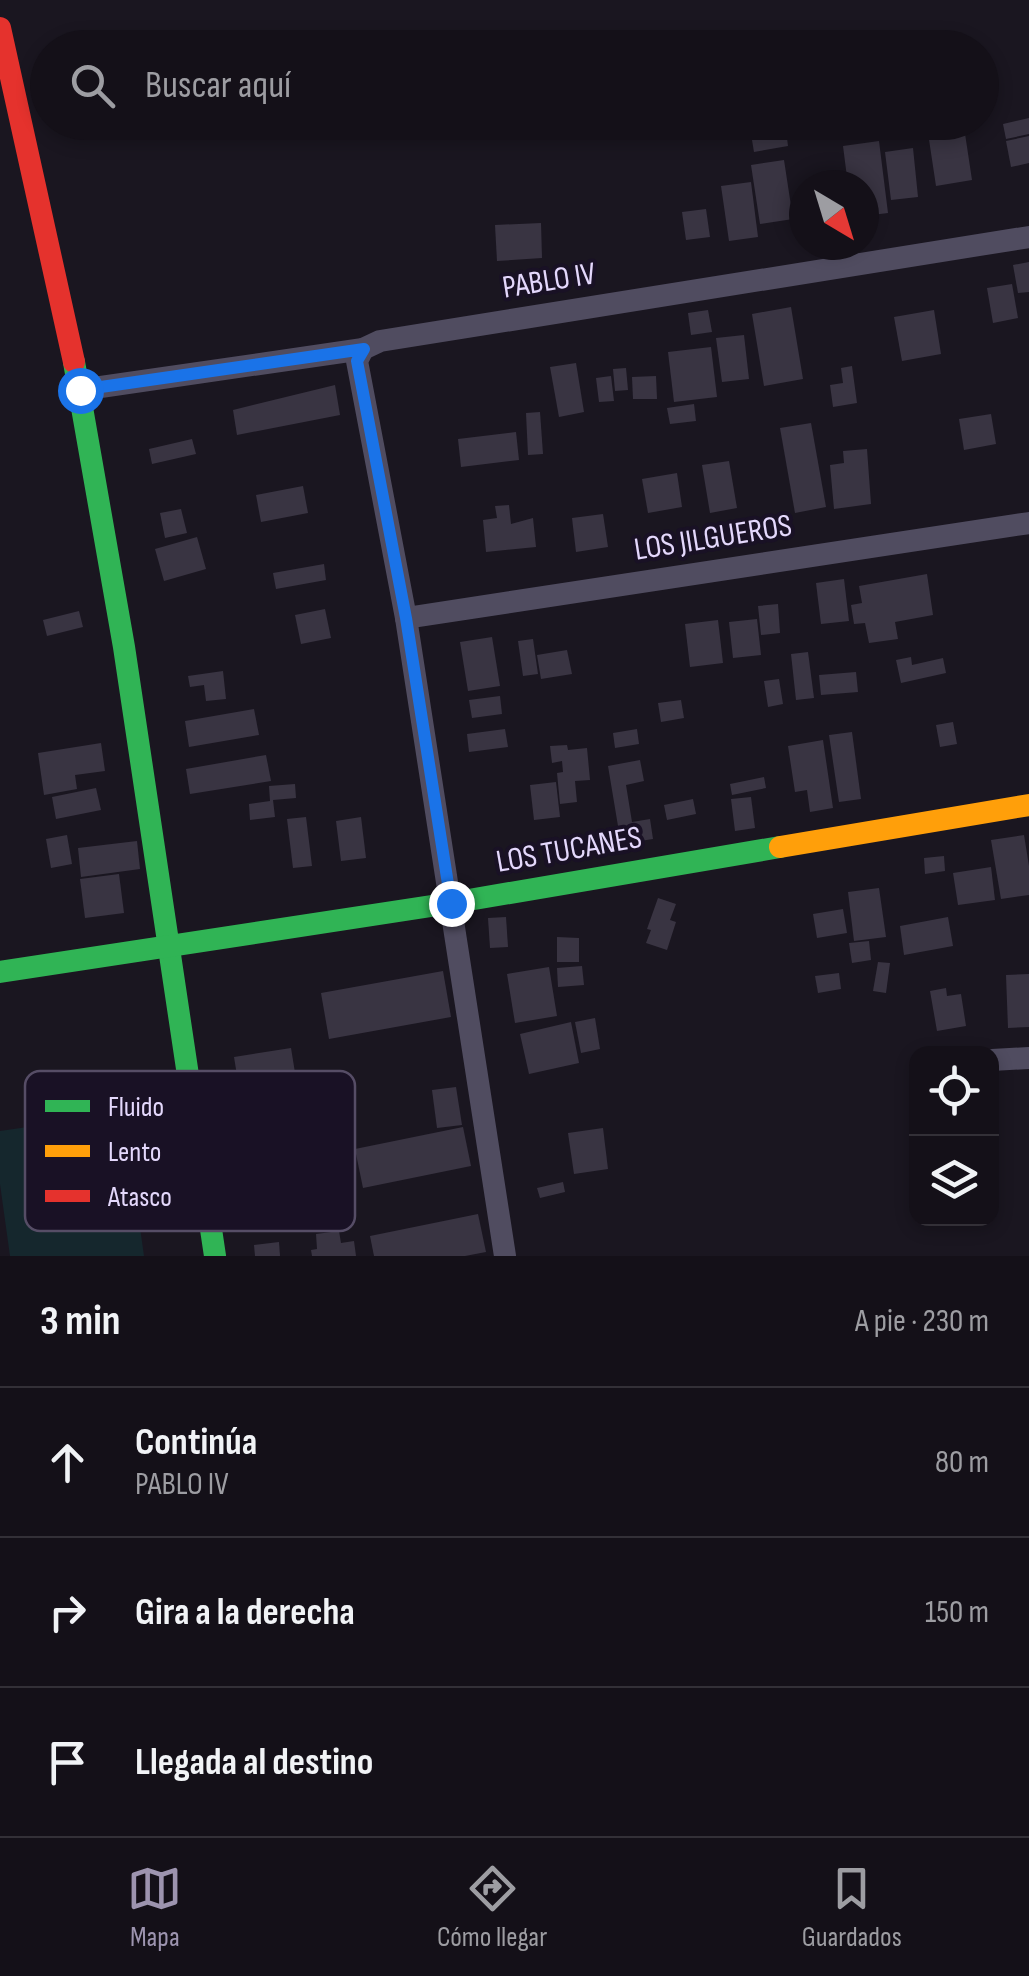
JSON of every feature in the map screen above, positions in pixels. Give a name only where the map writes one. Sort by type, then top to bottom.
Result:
[{"type":"street","points":[[0,28],[80,390],[124,648],[186,1071]]},
{"type":"street","name":"PABLO IV","points":[[80,390],[364,349],[380,341],[1029,237]]},
{"type":"street","points":[[364,349],[357,361],[406,618],[505,1256]]},
{"type":"street","name":"LOS JILGUEROS","points":[[406,618],[1029,523]]},
{"type":"street","name":"LOS TUCANES","points":[[0,972],[451,903],[1029,805]]},
{"type":"street","points":[[999,1060],[1029,1058]]},
{"type":"street","points":[[211,1231],[215,1256]]},
{"type":"shaded area","points":[[25,1127],[25,1231],[141,1231],[144,1256],[10,1256],[0,1184],[0,1131]]},
{"type":"building","points":[[1029,118],[1029,134],[1006,139],[1003,124]]},
{"type":"building","points":[[1029,136],[1029,163],[1011,167],[1006,141]]},
{"type":"building","points":[[752,140],[787,140],[788,146],[754,152]]},
{"type":"building","points":[[929,140],[966,140],[972,180],[936,186]]},
{"type":"building","points":[[879,141],[888,213],[879,214],[879,170],[846,170],[843,146]]},
{"type":"building","points":[[913,148],[918,197],[891,200],[885,152]]},
{"type":"building","points":[[784,160],[789,220],[760,224],[751,165]]},
{"type":"building","points":[[751,182],[758,237],[729,241],[721,186]]},
{"type":"building","points":[[706,209],[710,237],[686,240],[682,212]]},
{"type":"building","points":[[541,223],[542,258],[497,261],[495,225]]},
{"type":"building","points":[[1029,262],[1029,292],[1018,293],[1013,265]]},
{"type":"building","points":[[1012,284],[1018,318],[993,323],[987,288]]},
{"type":"building","points":[[791,307],[803,379],[764,386],[752,314]]},
{"type":"building","points":[[708,310],[712,332],[691,335],[688,313]]},
{"type":"building","points":[[934,310],[941,354],[902,361],[894,317]]},
{"type":"building","points":[[744,335],[749,379],[722,382],[716,338]]},
{"type":"building","points":[[711,347],[717,397],[674,402],[668,352]]},
{"type":"building","points":[[576,363],[584,412],[559,417],[550,367]]},
{"type":"building","points":[[852,366],[857,403],[833,407],[830,385],[843,383],[841,368]]},
{"type":"building","points":[[626,368],[628,390],[615,391],[613,369]]},
{"type":"building","points":[[611,376],[614,401],[599,402],[596,378]]},
{"type":"building","points":[[656,376],[657,399],[633,399],[632,377]]},
{"type":"building","points":[[335,385],[340,415],[237,435],[233,410]]},
{"type":"building","points":[[694,404],[696,421],[670,424],[667,408]]},
{"type":"building","points":[[540,412],[543,454],[528,455],[526,413]]},
{"type":"building","points":[[991,414],[996,444],[964,450],[959,419]]},
{"type":"building","points":[[811,423],[826,507],[795,513],[780,428]]},
{"type":"building","points":[[516,432],[519,460],[461,467],[458,439]]},
{"type":"building","points":[[192,439],[196,454],[152,464],[149,449]]},
{"type":"building","points":[[867,449],[871,504],[834,509],[830,465],[844,463],[843,451]]},
{"type":"building","points":[[729,461],[737,508],[710,513],[702,465]]},
{"type":"building","points":[[677,473],[682,507],[648,513],[642,479]]},
{"type":"building","points":[[303,486],[308,513],[261,522],[256,495]]},
{"type":"building","points":[[509,505],[511,524],[533,518],[536,547],[486,552],[483,520],[497,518],[495,506]]},
{"type":"building","points":[[181,509],[187,533],[165,538],[160,513]]},
{"type":"building","points":[[603,514],[608,547],[576,552],[572,518]]},
{"type":"building","points":[[197,537],[206,569],[164,581],[155,549]]},
{"type":"building","points":[[324,564],[326,580],[276,589],[273,573]]},
{"type":"building","points":[[927,574],[933,615],[895,622],[898,639],[869,643],[865,623],[854,624],[851,605],[862,603],[859,586]]},
{"type":"building","points":[[844,579],[849,621],[821,624],[816,583]]},
{"type":"building","points":[[778,604],[780,633],[761,635],[758,606]]},
{"type":"building","points":[[325,609],[331,638],[301,644],[295,615]]},
{"type":"building","points":[[79,611],[83,627],[47,636],[43,620]]},
{"type":"building","points":[[757,619],[761,655],[733,658],[729,622]]},
{"type":"building","points":[[718,620],[723,663],[690,667],[685,624]]},
{"type":"building","points":[[492,637],[500,686],[468,691],[460,642]]},
{"type":"building","points":[[533,639],[538,674],[523,676],[518,641]]},
{"type":"building","points":[[567,650],[572,674],[541,679],[537,655]]},
{"type":"building","points":[[808,652],[814,698],[796,700],[791,654]]},
{"type":"building","points":[[911,657],[912,665],[943,658],[946,673],[901,683],[896,660]]},
{"type":"building","points":[[223,671],[226,699],[206,701],[204,685],[190,687],[188,676]]},
{"type":"building","points":[[856,672],[858,692],[821,695],[819,675]]},
{"type":"building","points":[[779,679],[783,704],[768,707],[764,681]]},
{"type":"building","points":[[500,696],[502,714],[472,718],[469,700]]},
{"type":"building","points":[[681,700],[684,718],[661,722],[658,703]]},
{"type":"building","points":[[254,709],[259,735],[189,747],[185,721]]},
{"type":"building","points":[[953,722],[957,744],[940,747],[936,725]]},
{"type":"building","points":[[505,729],[508,747],[469,752],[467,734]]},
{"type":"building","points":[[637,729],[639,744],[615,748],[613,733]]},
{"type":"building","points":[[852,732],[861,799],[839,802],[829,735]]},
{"type":"building","points":[[823,740],[833,808],[810,812],[807,790],[795,792],[788,746]]},
{"type":"building","points":[[101,743],[105,771],[75,775],[77,789],[44,795],[38,753]]},
{"type":"building","points":[[567,745],[568,750],[587,748],[590,780],[575,781],[577,802],[560,804],[557,773],[563,772],[562,761],[552,763],[550,746]]},
{"type":"building","points":[[266,755],[271,781],[190,794],[186,769]]},
{"type":"building","points":[[640,760],[644,781],[626,785],[632,822],[650,819],[653,839],[621,844],[608,766]]},
{"type":"building","points":[[764,777],[766,788],[732,795],[730,784]]},
{"type":"building","points":[[556,782],[560,817],[534,820],[530,785]]},
{"type":"building","points":[[295,784],[296,798],[273,800],[275,817],[250,820],[249,804],[270,801],[269,786]]},
{"type":"building","points":[[96,788],[101,810],[56,819],[52,797]]},
{"type":"building","points":[[751,797],[755,828],[735,831],[731,799]]},
{"type":"building","points":[[693,799],[696,814],[667,820],[664,805]]},
{"type":"building","points":[[306,817],[312,866],[293,868],[287,819]]},
{"type":"building","points":[[361,817],[366,858],[341,861],[336,821]]},
{"type":"building","points":[[67,835],[72,864],[51,868],[46,839]]},
{"type":"building","points":[[1024,835],[1029,895],[1001,899],[991,840]]},
{"type":"building","points":[[137,841],[140,869],[81,877],[78,848]]},
{"type":"building","points":[[944,856],[945,871],[925,874],[924,858]]},
{"type":"building","points":[[991,867],[995,900],[958,905],[953,873]]},
{"type":"building","points":[[119,874],[124,913],[85,918],[80,879]]},
{"type":"building","points":[[879,888],[886,937],[854,941],[848,892]]},
{"type":"building","points":[[658,898],[676,904],[670,920],[676,922],[667,950],[646,943]]},
{"type":"building","points":[[843,909],[847,933],[817,938],[813,914]]},
{"type":"building","points":[[506,917],[508,947],[490,948],[488,918]]},
{"type":"building","points":[[948,917],[953,946],[904,955],[900,926]]},
{"type":"building","points":[[557,937],[579,938],[579,962],[557,962]]},
{"type":"building","points":[[869,941],[871,960],[852,963],[849,943]]},
{"type":"building","points":[[878,962],[890,963],[886,993],[873,991]]},
{"type":"building","points":[[582,966],[584,985],[558,987],[557,968]]},
{"type":"building","points":[[549,967],[557,1016],[515,1023],[507,974]]},
{"type":"building","points":[[443,971],[451,1017],[329,1039],[321,993]]},
{"type":"building","points":[[839,973],[841,989],[818,993],[815,976]]},
{"type":"building","points":[[1029,974],[1029,1027],[1008,1028],[1006,975]]},
{"type":"building","points":[[946,988],[947,996],[961,994],[966,1026],[937,1031],[930,991]]},
{"type":"building","points":[[595,1018],[600,1049],[581,1053],[575,1022]]},
{"type":"building","points":[[571,1022],[579,1063],[529,1074],[520,1034]]},
{"type":"building","points":[[291,1048],[295,1071],[236,1071],[234,1057]]},
{"type":"building","points":[[456,1087],[462,1125],[437,1128],[432,1090]]},
{"type":"building","points":[[463,1127],[471,1166],[363,1188],[355,1149]]},
{"type":"building","points":[[603,1128],[608,1169],[574,1174],[568,1133]]},
{"type":"building","points":[[563,1182],[565,1192],[540,1198],[537,1188]]},
{"type":"building","points":[[478,1214],[486,1252],[465,1256],[374,1256],[370,1236]]},
{"type":"building","points":[[339,1231],[341,1243],[354,1241],[356,1256],[312,1256],[311,1250],[317,1249],[316,1234]]},
{"type":"building","points":[[279,1242],[280,1256],[255,1256],[254,1245]]},
{"type":"traffic: fast","points":[[74,362],[124,647],[187,1071]]},
{"type":"traffic: fast","points":[[0,972],[451,903],[780,847]]},
{"type":"traffic: fast","points":[[211,1231],[215,1256]]},
{"type":"traffic: slow","points":[[780,847],[1029,805]]},
{"type":"traffic: jam","points":[[0,28],[74,362]]},
{"type":"route","points":[[80,390],[364,349],[357,361],[406,618],[451,903]]}]
